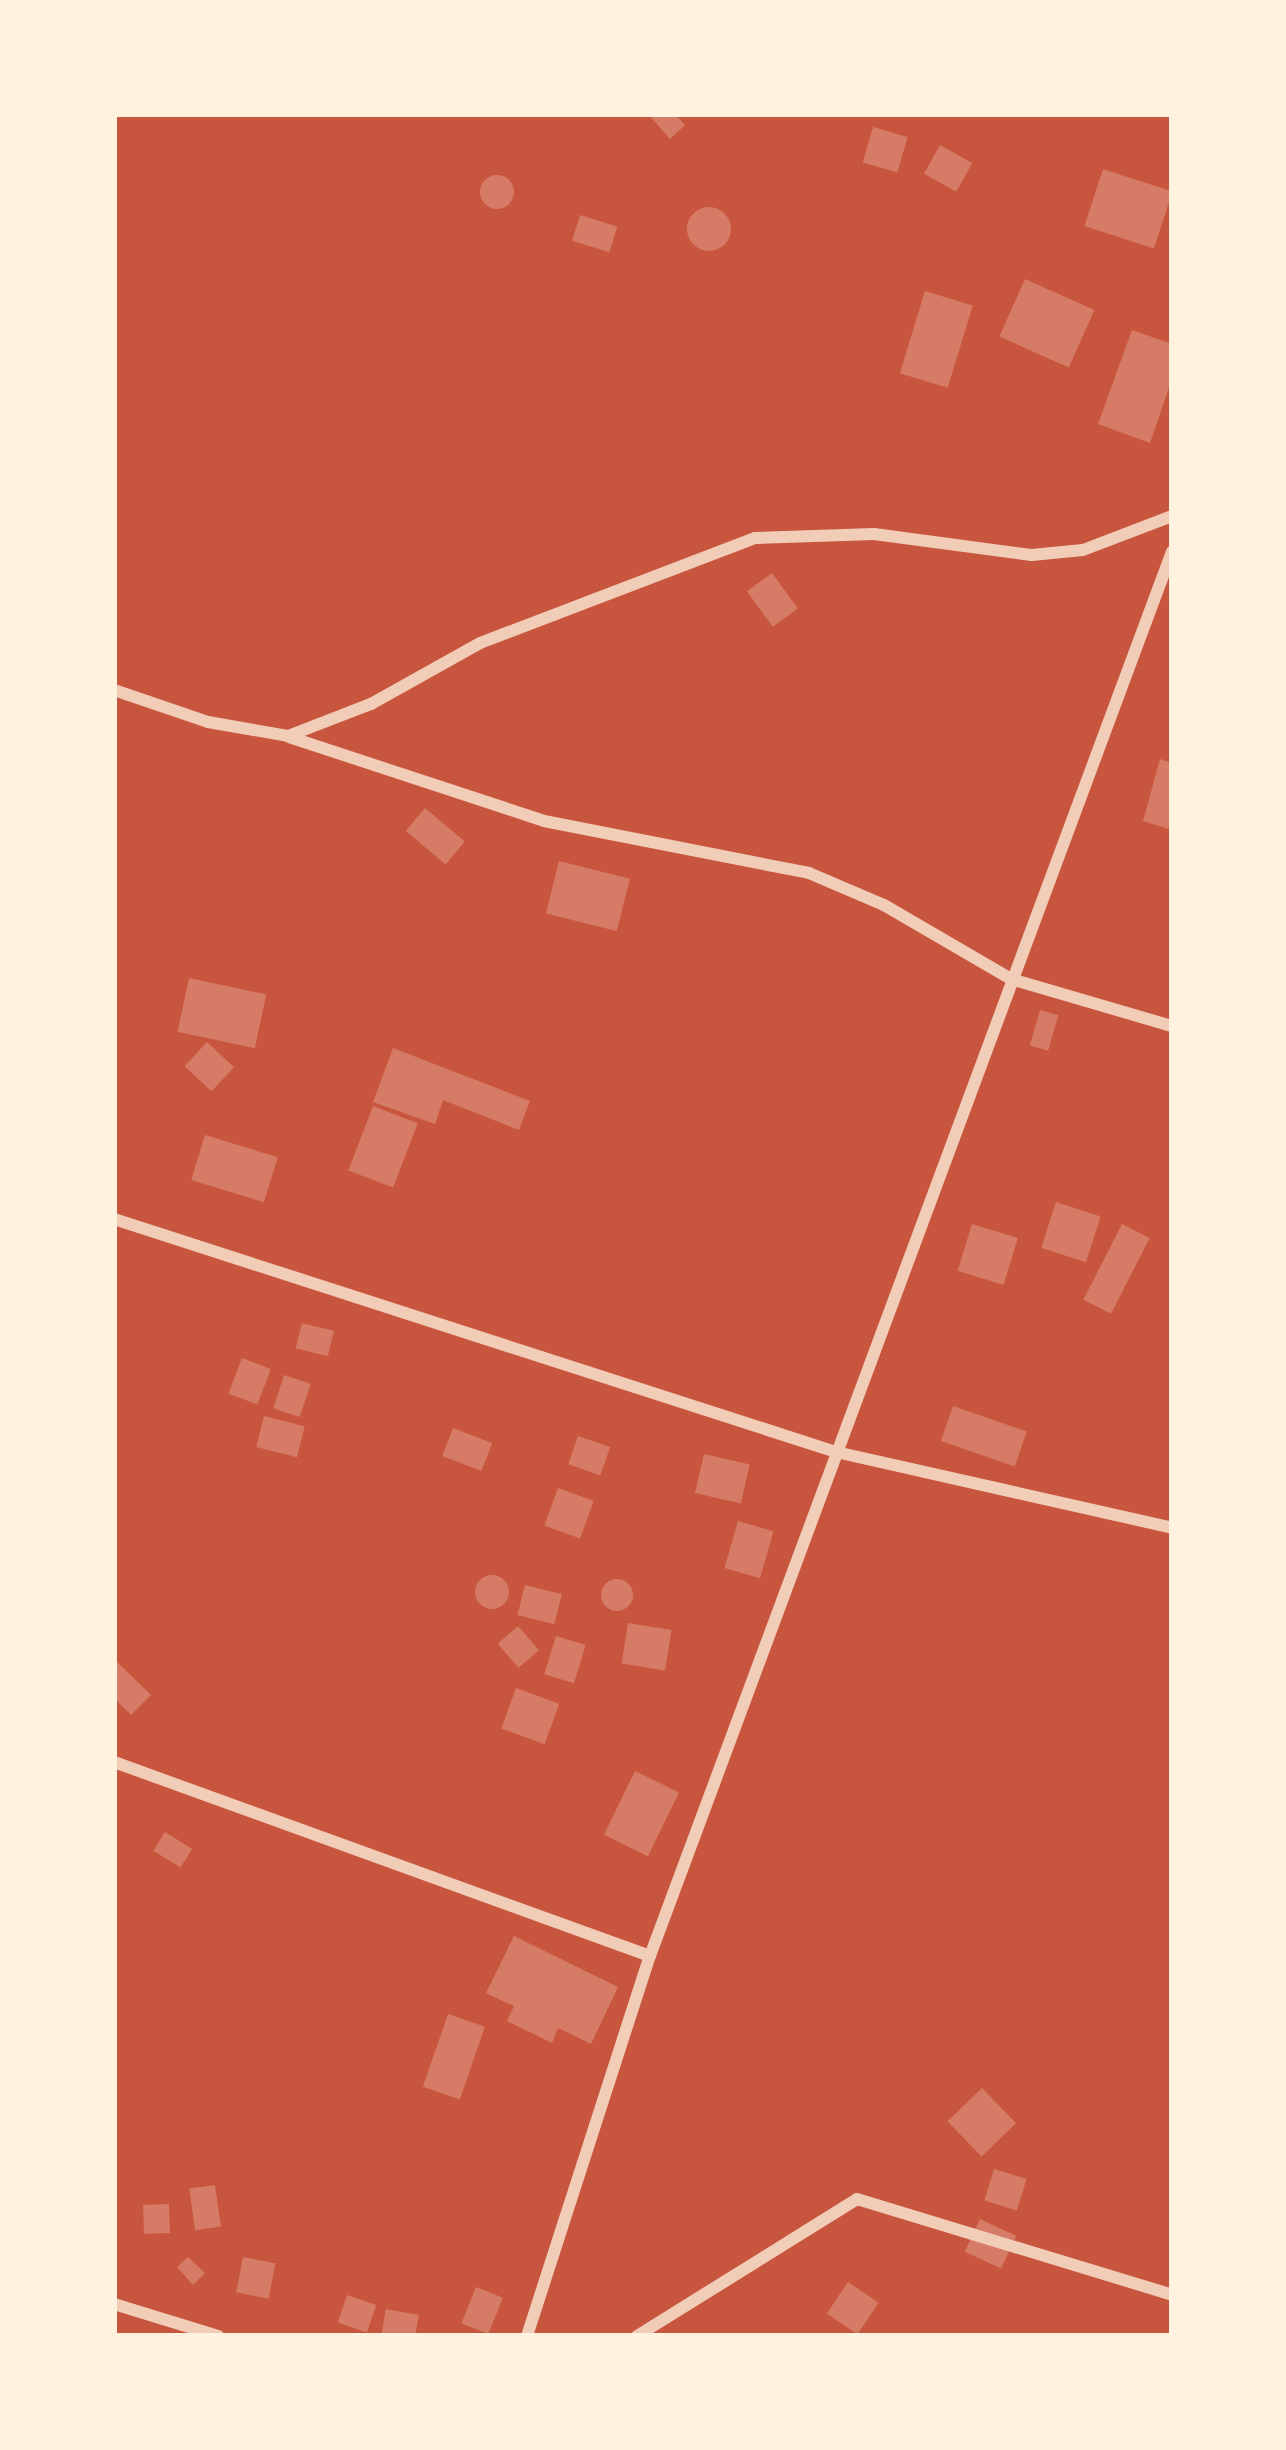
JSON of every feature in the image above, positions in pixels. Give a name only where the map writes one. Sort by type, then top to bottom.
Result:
[{"type":"street","points":[[288,736],[371,704],[480,643],[754,538],[874,534],[1032,555],[1083,550],[1172,517]]},
{"type":"street","points":[[526,2336],[650,1955],[1172,552]]},
{"type":"street","points":[[114,690],[208,722],[288,736],[544,821],[809,873],[884,905],[1011,979],[1172,1026]]},
{"type":"street","points":[[114,1219],[836,1451],[1172,1528]]},
{"type":"street","points":[[114,1762],[650,1955]]},
{"type":"street","points":[[637,2336],[857,2199],[1172,2295]]},
{"type":"street","points":[[114,2304],[218,2336]]},
{"type":"building","points":[[648,114],[675,114],[685,125],[670,139]]},
{"type":"building","points":[[873,127],[908,137],[897,172],[863,163]]},
{"type":"building","points":[[940,145],[972,163],[956,192],[924,174]]},
{"type":"building","points":[[1103,169],[1172,191],[1154,249],[1084,226]]},
{"type":"building","points":[[497,175],[509,180],[514,192],[509,204],[497,209],[485,204],[480,192],[485,180]]},
{"type":"building","points":[[709,207],[724,214],[731,229],[724,244],[709,251],[694,244],[687,229],[694,214]]},
{"type":"building","points":[[580,215],[617,226],[609,252],[572,241]]},
{"type":"building","points":[[1025,279],[1094,310],[1069,367],[999,337]]},
{"type":"building","points":[[925,291],[973,306],[948,388],[900,373]]},
{"type":"building","points":[[1132,330],[1172,344],[1172,379],[1150,443],[1098,424]]},
{"type":"building","points":[[772,573],[798,609],[773,627],[747,591]]},
{"type":"building","points":[[1160,759],[1172,763],[1172,830],[1143,821]]},
{"type":"building","points":[[425,808],[465,841],[446,864],[406,831]]},
{"type":"building","points":[[559,861],[630,879],[617,931],[546,913]]},
{"type":"building","points":[[189,978],[266,994],[255,1048],[178,1032]]},
{"type":"building","points":[[1040,1010],[1058,1015],[1048,1051],[1030,1046]]},
{"type":"building","points":[[207,1042],[234,1067],[212,1091],[184,1066]]},
{"type":"building","points":[[393,1048],[530,1101],[519,1130],[443,1100],[435,1124],[373,1102]]},
{"type":"building","points":[[373,1106],[418,1123],[393,1188],[348,1170]]},
{"type":"building","points":[[205,1135],[278,1157],[264,1202],[191,1180]]},
{"type":"building","points":[[1056,1202],[1101,1217],[1086,1262],[1041,1248]]},
{"type":"building","points":[[972,1224],[1018,1238],[1004,1285],[958,1271]]},
{"type":"building","points":[[1122,1224],[1150,1238],[1111,1314],[1083,1300]]},
{"type":"building","points":[[302,1323],[334,1331],[328,1356],[296,1348]]},
{"type":"building","points":[[242,1358],[271,1369],[257,1405],[228,1393]]},
{"type":"building","points":[[284,1375],[311,1384],[300,1417],[273,1408]]},
{"type":"building","points":[[953,1406],[1027,1431],[1015,1466],[941,1441]]},
{"type":"building","points":[[264,1416],[305,1426],[297,1457],[256,1447]]},
{"type":"building","points":[[453,1428],[492,1443],[481,1471],[442,1456]]},
{"type":"building","points":[[578,1436],[610,1447],[600,1475],[568,1464]]},
{"type":"building","points":[[704,1454],[750,1465],[741,1504],[695,1493]]},
{"type":"building","points":[[558,1488],[594,1501],[580,1539],[544,1526]]},
{"type":"building","points":[[738,1521],[774,1531],[760,1578],[724,1568]]},
{"type":"building","points":[[492,1575],[504,1580],[509,1592],[504,1604],[492,1609],[480,1604],[475,1592],[480,1580]]},
{"type":"building","points":[[617,1579],[629,1583],[633,1595],[629,1607],[617,1611],[605,1607],[601,1595],[605,1583]]},
{"type":"building","points":[[525,1585],[562,1594],[554,1624],[518,1615]]},
{"type":"building","points":[[628,1623],[671,1630],[665,1670],[622,1663]]},
{"type":"building","points":[[518,1626],[539,1650],[519,1668],[498,1644]]},
{"type":"building","points":[[556,1636],[586,1645],[574,1683],[544,1674]]},
{"type":"building","points":[[114,1659],[151,1695],[131,1715],[114,1698]]},
{"type":"building","points":[[516,1688],[559,1704],[545,1744],[501,1728]]},
{"type":"building","points":[[635,1771],[679,1792],[648,1856],[604,1835]]},
{"type":"building","points":[[165,1832],[192,1849],[180,1868],[153,1851]]},
{"type":"building","points":[[514,1936],[618,1987],[591,2044],[558,2028],[552,2043],[507,2021],[514,2006],[486,1993]]},
{"type":"building","points":[[448,2014],[485,2027],[460,2100],[423,2087]]},
{"type":"building","points":[[982,2088],[1016,2123],[982,2157],[947,2121]]},
{"type":"building","points":[[994,2169],[1027,2179],[1017,2210],[984,2201]]},
{"type":"building","points":[[215,2185],[221,2227],[195,2230],[189,2189]]},
{"type":"building","points":[[169,2204],[170,2233],[144,2234],[143,2205]]},
{"type":"building","points":[[980,2219],[1016,2236],[1001,2269],[965,2252]]},
{"type":"building","points":[[188,2257],[205,2273],[193,2285],[177,2267]]},
{"type":"building","points":[[243,2257],[275,2263],[269,2299],[236,2292]]},
{"type":"building","points":[[848,2282],[879,2303],[857,2334],[827,2314]]},
{"type":"building","points":[[476,2287],[503,2298],[488,2334],[461,2323]]},
{"type":"building","points":[[347,2295],[376,2305],[367,2333],[338,2322]]},
{"type":"building","points":[[386,2309],[419,2315],[415,2336],[381,2336]]}]
